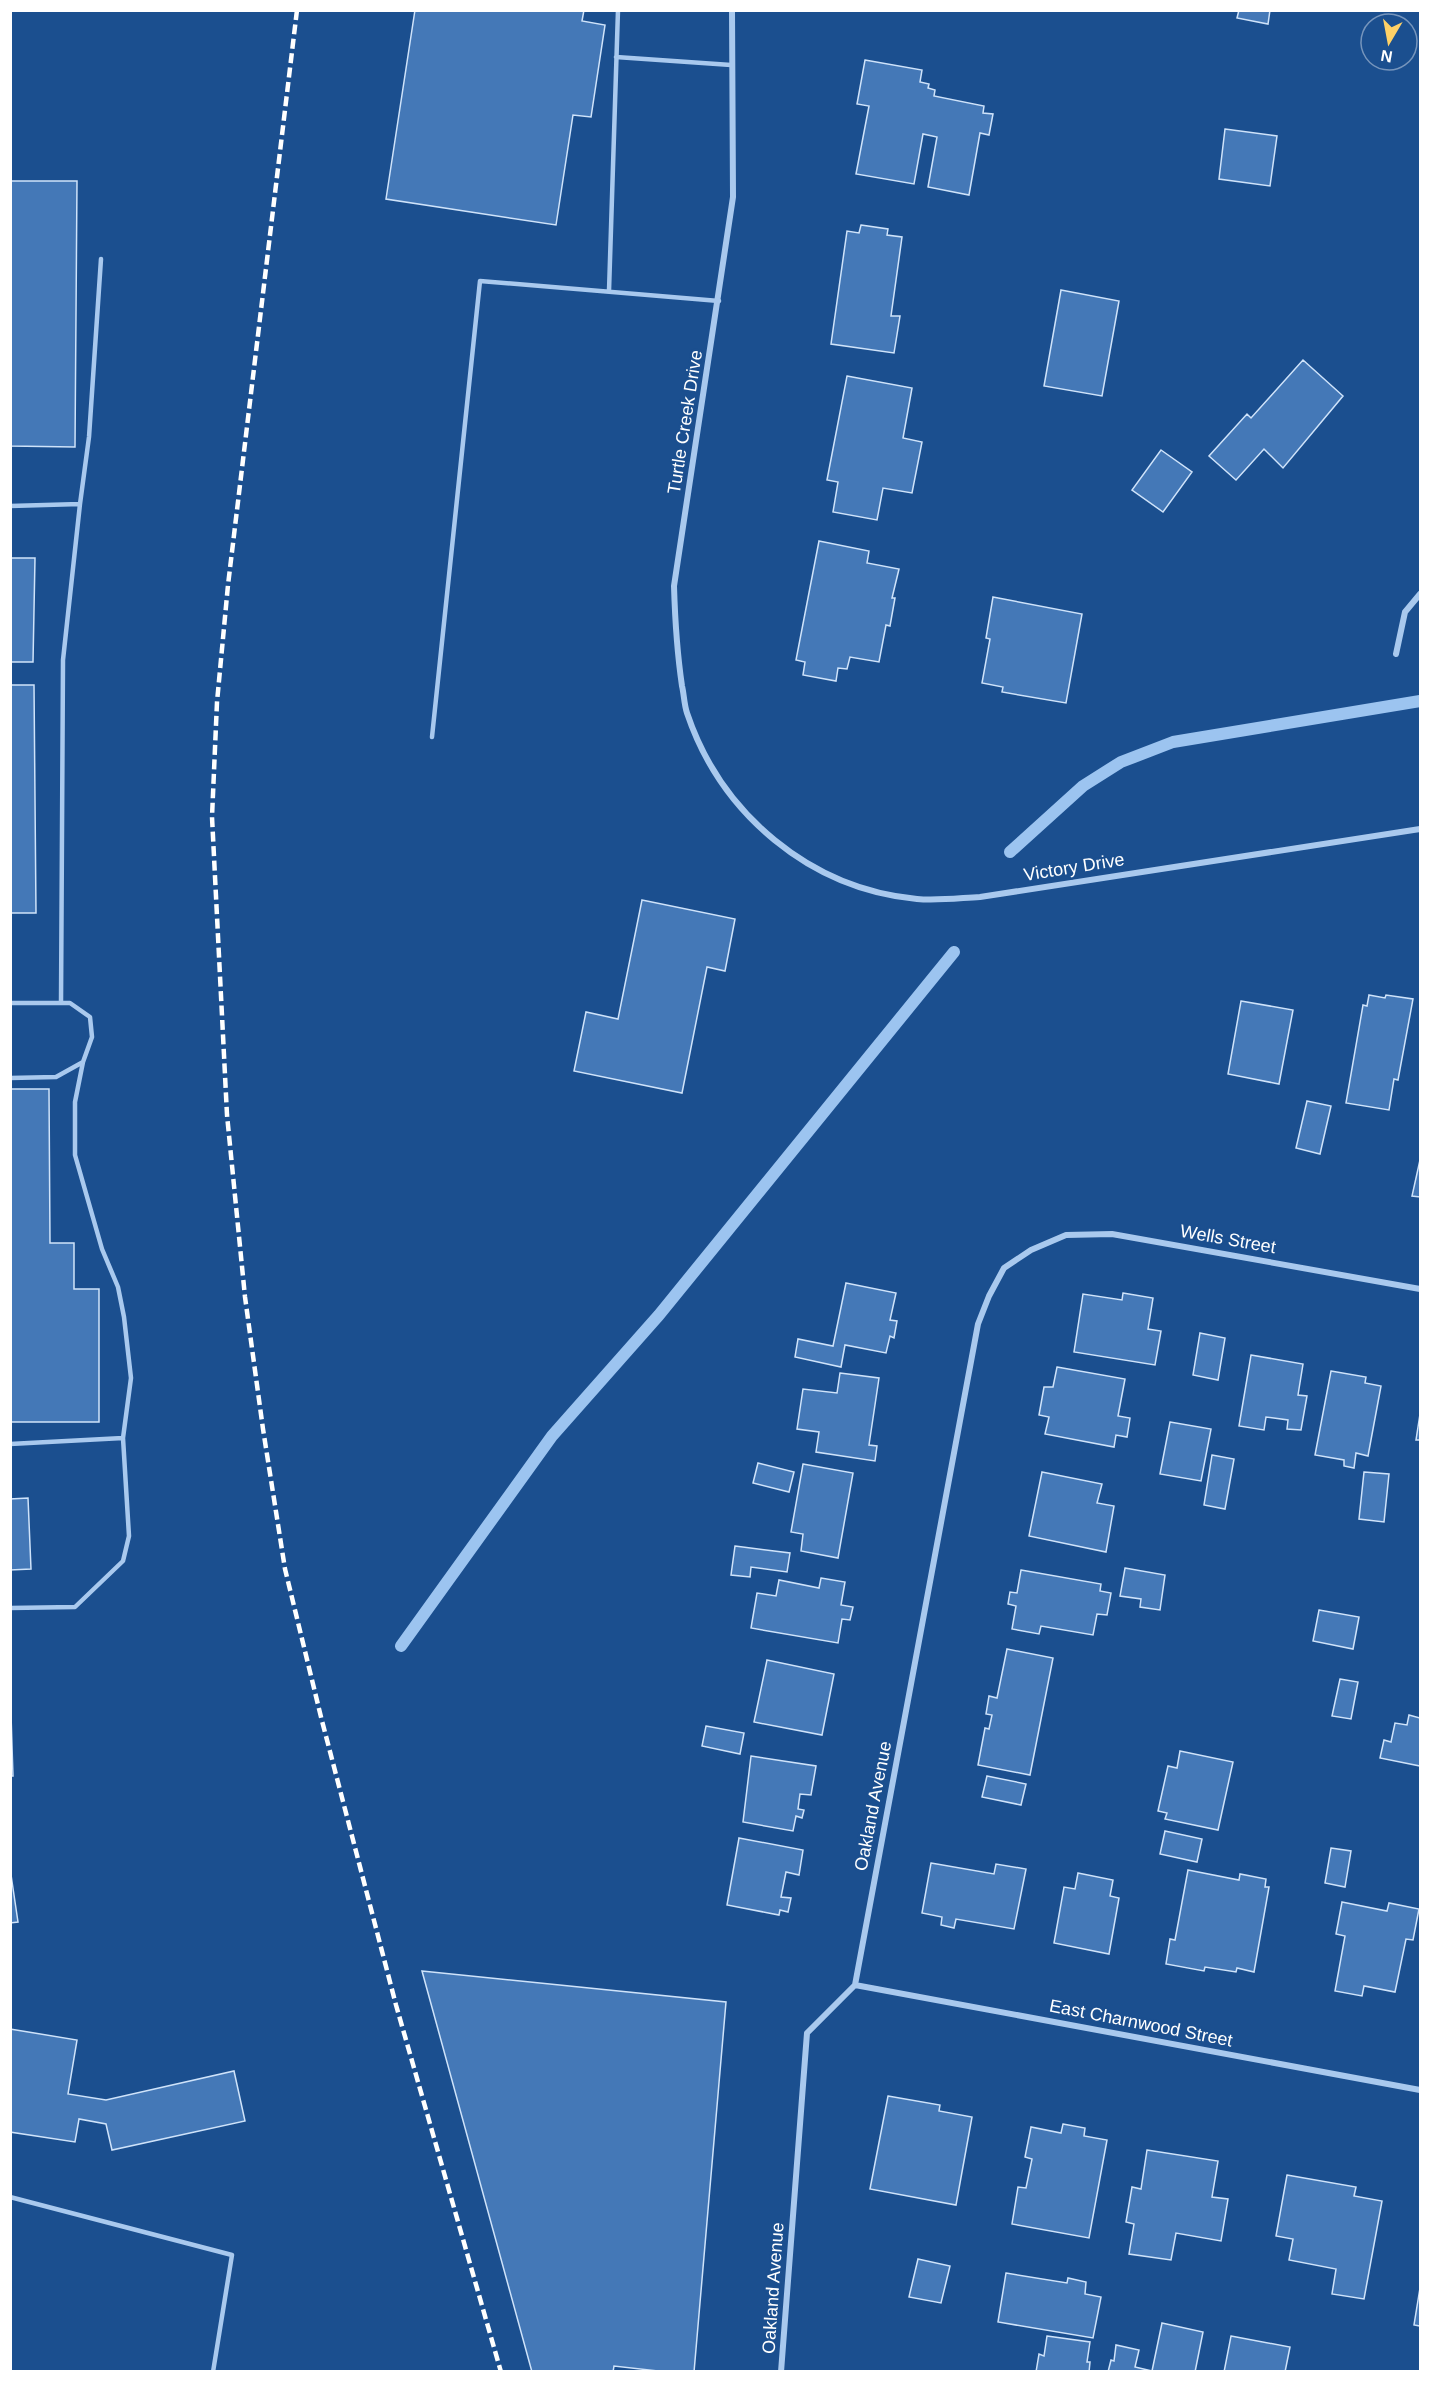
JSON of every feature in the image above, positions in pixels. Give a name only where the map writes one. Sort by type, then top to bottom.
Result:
[{"type":"street","name":"Turtle Creek Drive","points":[[732,10],[733,197],[674,586],[676,649],[686,711],[712,769],[750,820]]},
{"type":"street","points":[[1396,654],[1406,612],[1420,594]]},
{"type":"street","name":"Victory Drive","points":[[750,820],[799,860],[856,887],[917,900],[980,897],[1420,829]]},
{"type":"street","name":"Wells Street","points":[[1031,1250],[1066,1235],[1112,1234],[1420,1289]]},
{"type":"street","name":"Oakland Avenue","points":[[781,2372],[807,2033],[855,1985],[978,1324],[989,1296],[1004,1268],[1031,1250]]},
{"type":"street","name":"East Charnwood Street","points":[[855,1985],[1420,2090]]},
{"type":"lane","points":[[609,291],[618,10]]},
{"type":"lane","points":[[616,57],[731,65]]},
{"type":"lane","points":[[61,1003],[63,660],[89,437],[101,259]]},
{"type":"lane","points":[[432,737],[480,281],[719,300]]},
{"type":"lane","points":[[10,506],[80,504]]},
{"type":"lane","points":[[10,1003],[70,1004],[90,1017],[92,1037],[83,1062],[75,1102],[75,1155],[102,1249],[118,1287],[131,1378],[123,1438],[129,1536],[123,1561],[75,1607],[10,1608]]},
{"type":"lane","points":[[10,1078],[56,1077],[83,1062]]},
{"type":"lane","points":[[10,1444],[123,1438]]},
{"type":"lane","points":[[10,2197],[232,2255],[213,2372]]},
{"type":"building","points":[[415,10],[584,10],[582,21],[605,25],[591,117],[573,115],[556,225],[386,199]]},
{"type":"building","points":[[1239,10],[1270,10],[1268,24],[1237,18]]},
{"type":"building","points":[[865,60],[922,70],[920,82],[929,84],[928,88],[935,90],[934,96],[984,106],[983,113],[993,114],[989,135],[980,133],[969,195],[928,187],[937,137],[923,134],[914,184],[856,174],[869,106],[857,104]]},
{"type":"building","points":[[1225,129],[1277,136],[1270,186],[1219,179]]},
{"type":"building","points":[[10,181],[77,181],[75,447],[10,446]]},
{"type":"building","points":[[861,225],[888,229],[887,235],[902,237],[891,316],[900,316],[894,353],[831,344],[847,231],[859,233]]},
{"type":"building","points":[[1061,290],[1119,301],[1102,396],[1044,386]]},
{"type":"building","points":[[1303,360],[1343,396],[1283,468],[1264,449],[1236,480],[1209,456],[1247,414],[1251,418]]},
{"type":"building","points":[[847,376],[912,388],[903,438],[922,442],[912,493],[883,488],[877,520],[833,512],[838,482],[827,480]]},
{"type":"building","points":[[1161,450],[1192,472],[1163,512],[1132,490]]},
{"type":"building","points":[[819,541],[869,551],[867,563],[899,569],[892,598],[895,598],[890,626],[886,625],[879,662],[850,657],[847,669],[838,668],[836,681],[803,675],[805,662],[796,660]]},
{"type":"building","points":[[10,558],[35,558],[33,662],[10,662]]},
{"type":"building","points":[[993,597],[1082,614],[1066,703],[1002,692],[1003,687],[982,683],[990,639],[986,638]]},
{"type":"building","points":[[10,685],[34,685],[36,913],[10,913]]},
{"type":"building","points":[[642,900],[735,919],[725,971],[707,967],[682,1093],[574,1071],[586,1012],[618,1019]]},
{"type":"building","points":[[1369,995],[1413,999],[1398,1080],[1394,1079],[1389,1110],[1346,1103],[1363,1005],[1367,1006]]},
{"type":"building","points":[[1241,1001],[1293,1010],[1279,1084],[1228,1074]]},
{"type":"building","points":[[10,1089],[49,1089],[50,1243],[74,1243],[74,1289],[99,1289],[99,1422],[10,1422]]},
{"type":"building","points":[[1307,1101],[1331,1106],[1320,1154],[1296,1148]]},
{"type":"building","points":[[1420,1160],[1420,1197],[1412,1196]]},
{"type":"building","points":[[846,1283],[896,1293],[890,1320],[897,1321],[894,1338],[890,1336],[886,1353],[845,1345],[841,1367],[795,1357],[798,1339],[833,1346]]},
{"type":"building","points":[[1123,1293],[1153,1298],[1148,1329],[1161,1331],[1155,1365],[1074,1352],[1083,1294],[1122,1300]]},
{"type":"building","points":[[1200,1333],[1225,1338],[1218,1380],[1193,1375]]},
{"type":"building","points":[[1251,1355],[1303,1364],[1298,1395],[1307,1396],[1301,1430],[1287,1429],[1288,1420],[1266,1417],[1264,1430],[1239,1426]]},
{"type":"building","points":[[1057,1367],[1125,1379],[1118,1416],[1130,1418],[1127,1437],[1116,1435],[1114,1447],[1045,1434],[1049,1417],[1039,1415],[1044,1387],[1053,1387]]},
{"type":"building","points":[[1331,1371],[1366,1377],[1365,1383],[1381,1386],[1368,1456],[1356,1453],[1354,1468],[1344,1466],[1344,1460],[1315,1455]]},
{"type":"building","points":[[840,1373],[879,1378],[869,1445],[877,1446],[875,1461],[816,1452],[819,1432],[797,1429],[803,1389],[837,1393]]},
{"type":"building","points":[[1420,1414],[1420,1440],[1416,1440]]},
{"type":"building","points":[[1170,1422],[1211,1429],[1201,1481],[1160,1474]]},
{"type":"building","points":[[1212,1455],[1234,1459],[1225,1509],[1204,1505]]},
{"type":"building","points":[[758,1463],[794,1472],[789,1492],[753,1483]]},
{"type":"building","points":[[803,1464],[853,1473],[838,1558],[801,1551],[803,1534],[791,1532]]},
{"type":"building","points":[[1042,1472],[1102,1484],[1097,1503],[1114,1506],[1106,1552],[1029,1536]]},
{"type":"building","points":[[1364,1472],[1389,1474],[1384,1522],[1359,1519]]},
{"type":"building","points":[[28,1498],[31,1569],[10,1570],[10,1499]]},
{"type":"building","points":[[735,1546],[790,1553],[787,1572],[751,1567],[750,1577],[731,1575]]},
{"type":"building","points":[[1125,1568],[1165,1575],[1160,1610],[1140,1607],[1141,1599],[1120,1596]]},
{"type":"building","points":[[1021,1570],[1101,1584],[1100,1591],[1111,1593],[1107,1615],[1097,1614],[1093,1635],[1041,1626],[1039,1634],[1012,1629],[1016,1606],[1008,1604],[1010,1592],[1017,1593]]},
{"type":"building","points":[[821,1578],[845,1582],[841,1605],[853,1607],[850,1620],[842,1619],[838,1643],[751,1628],[757,1593],[776,1596],[779,1580],[819,1588]]},
{"type":"building","points":[[1319,1610],[1359,1617],[1353,1649],[1313,1641]]},
{"type":"building","points":[[1007,1649],[1053,1658],[1030,1775],[978,1765],[985,1728],[989,1729],[992,1715],[986,1714],[989,1696],[997,1698]]},
{"type":"building","points":[[767,1660],[834,1674],[822,1735],[754,1722]]},
{"type":"building","points":[[1340,1679],[1358,1682],[1351,1719],[1332,1716]]},
{"type":"building","points":[[10,1684],[13,1776],[10,1776]]},
{"type":"building","points":[[1409,1715],[1420,1718],[1420,1766],[1380,1758],[1384,1740],[1391,1742],[1395,1723],[1407,1725]]},
{"type":"building","points":[[706,1726],[744,1733],[740,1754],[702,1746]]},
{"type":"building","points":[[1180,1751],[1233,1762],[1218,1830],[1165,1819],[1167,1813],[1158,1811],[1168,1766],[1177,1768]]},
{"type":"building","points":[[751,1756],[816,1766],[811,1795],[800,1794],[798,1809],[804,1810],[802,1818],[796,1816],[793,1831],[743,1822]]},
{"type":"building","points":[[987,1776],[1026,1784],[1021,1805],[982,1797]]},
{"type":"building","points":[[1165,1831],[1202,1839],[1197,1862],[1160,1854]]},
{"type":"building","points":[[739,1838],[803,1850],[799,1875],[786,1872],[781,1897],[791,1898],[788,1912],[780,1910],[779,1915],[727,1905]]},
{"type":"building","points":[[1331,1848],[1351,1851],[1345,1887],[1325,1883]]},
{"type":"building","points":[[931,1863],[994,1874],[996,1864],[1026,1869],[1014,1929],[956,1919],[954,1928],[941,1925],[942,1917],[922,1913]]},
{"type":"building","points":[[10,1868],[18,1922],[10,1923]]},
{"type":"building","points":[[1188,1870],[1239,1880],[1240,1874],[1266,1879],[1265,1887],[1269,1887],[1254,1972],[1237,1968],[1236,1972],[1205,1967],[1204,1971],[1166,1964],[1170,1939],[1175,1940]]},
{"type":"building","points":[[1078,1873],[1113,1880],[1110,1896],[1119,1898],[1109,1954],[1054,1943],[1064,1887],[1075,1889]]},
{"type":"building","points":[[1342,1902],[1387,1911],[1389,1903],[1419,1909],[1413,1940],[1406,1939],[1395,1992],[1364,1986],[1362,1996],[1335,1991],[1345,1936],[1336,1934]]},
{"type":"building","points":[[422,1971],[726,2002],[694,2372],[667,2372],[614,2366],[613,2372],[532,2372]]},
{"type":"building","points":[[10,2029],[77,2040],[68,2094],[106,2100],[234,2071],[245,2121],[112,2150],[106,2124],[79,2119],[75,2142],[10,2132]]},
{"type":"building","points":[[888,2096],[940,2105],[939,2111],[972,2117],[956,2205],[870,2189]]},
{"type":"building","points":[[1063,2124],[1085,2128],[1084,2136],[1107,2140],[1089,2238],[1012,2224],[1018,2187],[1026,2188],[1032,2159],[1025,2157],[1031,2127],[1061,2133]]},
{"type":"building","points":[[1147,2150],[1218,2161],[1212,2197],[1228,2199],[1221,2241],[1176,2233],[1171,2260],[1129,2254],[1134,2224],[1126,2222],[1132,2187],[1141,2189]]},
{"type":"building","points":[[1287,2175],[1356,2187],[1354,2196],[1382,2201],[1364,2299],[1332,2294],[1336,2269],[1289,2260],[1293,2239],[1276,2236]]},
{"type":"building","points":[[918,2259],[950,2266],[941,2303],[909,2297]]},
{"type":"building","points":[[1006,2273],[1067,2283],[1068,2278],[1086,2282],[1085,2294],[1101,2297],[1093,2338],[998,2322]]},
{"type":"building","points":[[1420,2288],[1420,2326],[1414,2325]]},
{"type":"building","points":[[1162,2323],[1203,2332],[1195,2372],[1108,2372],[1111,2360],[1114,2361],[1116,2345],[1139,2350],[1135,2367],[1152,2371]]},
{"type":"building","points":[[1047,2336],[1090,2342],[1087,2362],[1090,2362],[1089,2372],[1036,2372],[1039,2354],[1044,2356]]},
{"type":"building","points":[[1231,2336],[1290,2347],[1285,2372],[1224,2372]]},
{"type":"waterway","points":[[1010,852],[1083,786],[1121,762],[1173,742],[1420,701]]},
{"type":"waterway","points":[[401,1646],[552,1436],[659,1315],[954,952]]},
{"type":"railway","points":[[297,10],[228,585],[217,702],[212,817],[227,1115],[245,1297],[285,1569],[396,2005],[501,2372]]}]
